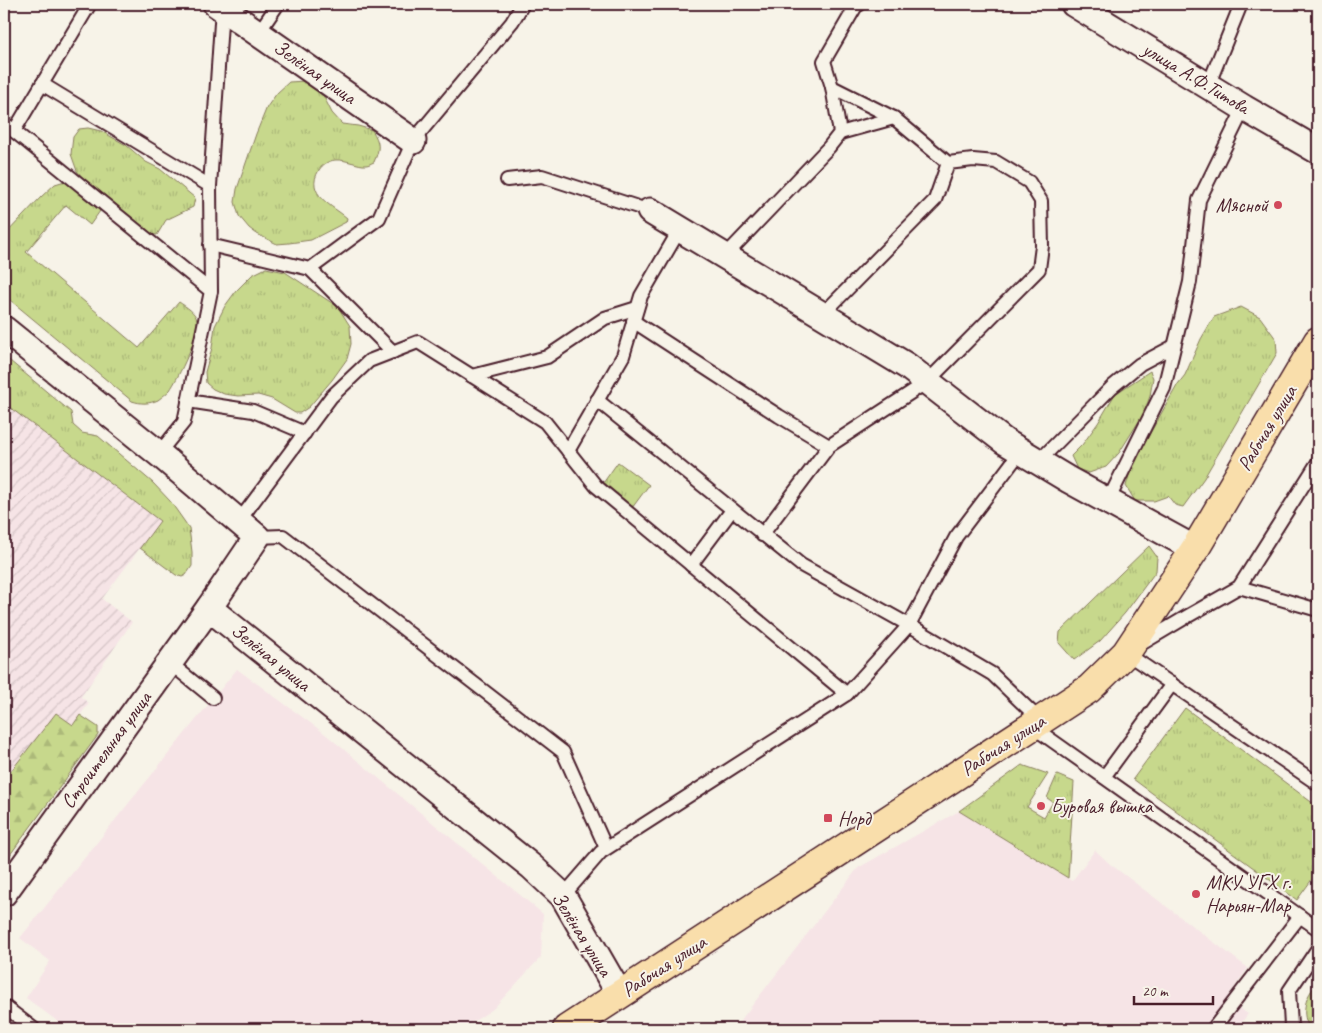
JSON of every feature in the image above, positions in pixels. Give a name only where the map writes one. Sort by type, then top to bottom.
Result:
[{"type":"main road","name":"Рабочая улица","points":[[567,1029],[1089,689],[1126,652],[1195,549],[1316,351]]},
{"type":"street","name":"улица А.Ф.Титова","points":[[1074,4],[1318,151]]},
{"type":"street","name":"Зелёная улица","points":[[219,6],[259,32],[413,141]]},
{"type":"street","points":[[650,211],[907,366],[1004,441],[1195,549]]},
{"type":"street","points":[[4,329],[159,453],[257,537],[209,608]]},
{"type":"street","name":"Зелёная улица","points":[[209,608],[532,867],[563,896],[620,995]]},
{"type":"street","name":"Строительная улица","points":[[4,893],[209,608]]},
{"type":"lane","points":[[90,4],[42,84],[9,126],[211,291]]},
{"type":"lane","points":[[259,32],[278,4]]},
{"type":"lane","points":[[310,269],[379,218],[413,141],[512,22],[524,4]]},
{"type":"lane","points":[[840,133],[832,87],[824,61],[856,6],[860,4]]},
{"type":"lane","points":[[1208,86],[1242,4]]},
{"type":"lane","points":[[159,453],[184,422],[211,291],[210,186],[219,6]]},
{"type":"lane","points":[[42,84],[210,186]]},
{"type":"lane","points":[[762,535],[829,446],[926,382],[1039,269],[1042,246],[1041,201],[1029,182],[996,162],[973,160],[948,163],[894,118],[832,87]]},
{"type":"lane","points":[[1108,501],[1164,388],[1190,282],[1199,200],[1244,108]]},
{"type":"lane","points":[[725,256],[829,147],[840,133],[894,118]]},
{"type":"lane","points":[[822,315],[935,200],[948,163]]},
{"type":"lane","points":[[507,180],[542,176],[650,211]]},
{"type":"lane","points":[[568,451],[623,356],[641,296],[680,229]]},
{"type":"lane","points":[[210,245],[310,269],[393,352]]},
{"type":"lane","points":[[472,376],[547,357],[605,318],[637,308]]},
{"type":"lane","points":[[633,321],[779,416],[829,446]]},
{"type":"lane","points":[[239,521],[331,397],[369,361],[418,342],[545,422],[596,486],[847,694]]},
{"type":"lane","points":[[563,896],[606,848],[847,694],[910,625],[956,537],[1030,457],[1140,364],[1174,346]]},
{"type":"lane","points":[[597,400],[801,565],[910,625],[992,674],[1037,724],[1104,777],[1318,929]]},
{"type":"lane","points":[[188,402],[253,411],[304,433]]},
{"type":"lane","points":[[1318,462],[1239,587],[1126,652],[1318,784]]},
{"type":"lane","points":[[691,564],[732,510]]},
{"type":"lane","points":[[257,537],[283,536],[563,752],[606,848]]},
{"type":"lane","points":[[1239,587],[1318,610]]},
{"type":"lane","points":[[170,663],[213,698]]},
{"type":"lane","points":[[1104,777],[1172,684]]},
{"type":"lane","points":[[1213,1029],[1300,916]]},
{"type":"lane","points":[[1293,1029],[1291,1026],[1289,991],[1318,948]]},
{"type":"lane","points":[[4,1006],[34,1029]]},
{"type":"shaded area","points":[[4,403],[160,521],[102,599],[132,622],[81,697],[89,703],[73,725],[56,714],[4,780]]},
{"type":"shaded area","points":[[237,669],[324,733],[543,914],[541,957],[493,1009],[462,1029],[68,1029],[26,998],[50,961],[20,938]]},
{"type":"shaded area","points":[[959,811],[1072,881],[1095,850],[1110,864],[1248,968],[1226,999],[1248,1014],[1237,1029],[734,1029],[858,868]]},
{"type":"green space","points":[[305,81],[322,93],[332,113],[342,124],[372,130],[378,142],[378,149],[374,162],[368,165],[344,160],[330,161],[322,166],[315,178],[315,186],[318,193],[328,204],[347,218],[346,222],[311,240],[277,244],[257,234],[239,216],[235,202],[237,189],[267,107],[277,93],[289,82]]},
{"type":"green space","points":[[88,128],[101,131],[126,145],[146,162],[160,169],[195,198],[193,207],[166,220],[157,235],[150,234],[89,185],[77,171],[71,154],[73,137],[79,129]]},
{"type":"green space","points":[[65,181],[100,211],[90,225],[66,205],[26,252],[139,348],[179,302],[195,315],[197,327],[195,336],[183,366],[170,390],[158,400],[145,403],[132,401],[4,295],[4,236],[55,184]]},
{"type":"green space","points":[[266,268],[285,272],[338,307],[350,326],[351,344],[347,359],[309,407],[300,413],[295,413],[272,399],[258,395],[238,396],[224,394],[206,383],[205,372],[212,348],[215,326],[225,306],[236,291],[252,275]]},
{"type":"green space","points":[[1241,307],[1260,317],[1276,339],[1277,353],[1204,478],[1183,507],[1175,505],[1168,496],[1154,501],[1135,501],[1126,486],[1132,465],[1185,375],[1201,339],[1214,317]]},
{"type":"green space","points":[[4,356],[71,412],[73,425],[82,433],[98,436],[153,483],[170,501],[189,528],[192,566],[186,575],[182,577],[176,575],[140,548],[160,521],[4,403]]},
{"type":"green space","points":[[1150,371],[1153,378],[1150,396],[1144,413],[1119,453],[1106,467],[1089,473],[1077,469],[1071,456],[1082,445],[1098,423],[1115,394]]},
{"type":"green space","points":[[618,462],[649,485],[632,508],[601,486]]},
{"type":"green space","points":[[1149,546],[1157,557],[1156,571],[1125,613],[1100,641],[1074,660],[1059,643],[1060,632]]},
{"type":"green space","points":[[1185,708],[1318,807],[1318,871],[1297,900],[1133,779]]},
{"type":"green space","points":[[56,713],[73,725],[80,715],[98,727],[98,735],[4,863],[4,780]]},
{"type":"green space","points":[[1022,765],[1048,774],[1027,807],[1044,817],[1053,802],[1047,798],[1057,775],[1074,782],[1068,878],[959,811]]},
{"type":"green space","points":[[1318,983],[1318,1029],[1310,1029],[1305,1017],[1305,1005],[1310,993]]},
{"type":"place","name":"Мясной","points":[[1278,205]]},
{"type":"place","name":"Буровая вышка","points":[[1041,806]]},
{"type":"place","name":"Норд","points":[[828,818]]},
{"type":"place","name":"МКУ УГХ г. Нарьян-Мар","points":[[1196,894]]}]
